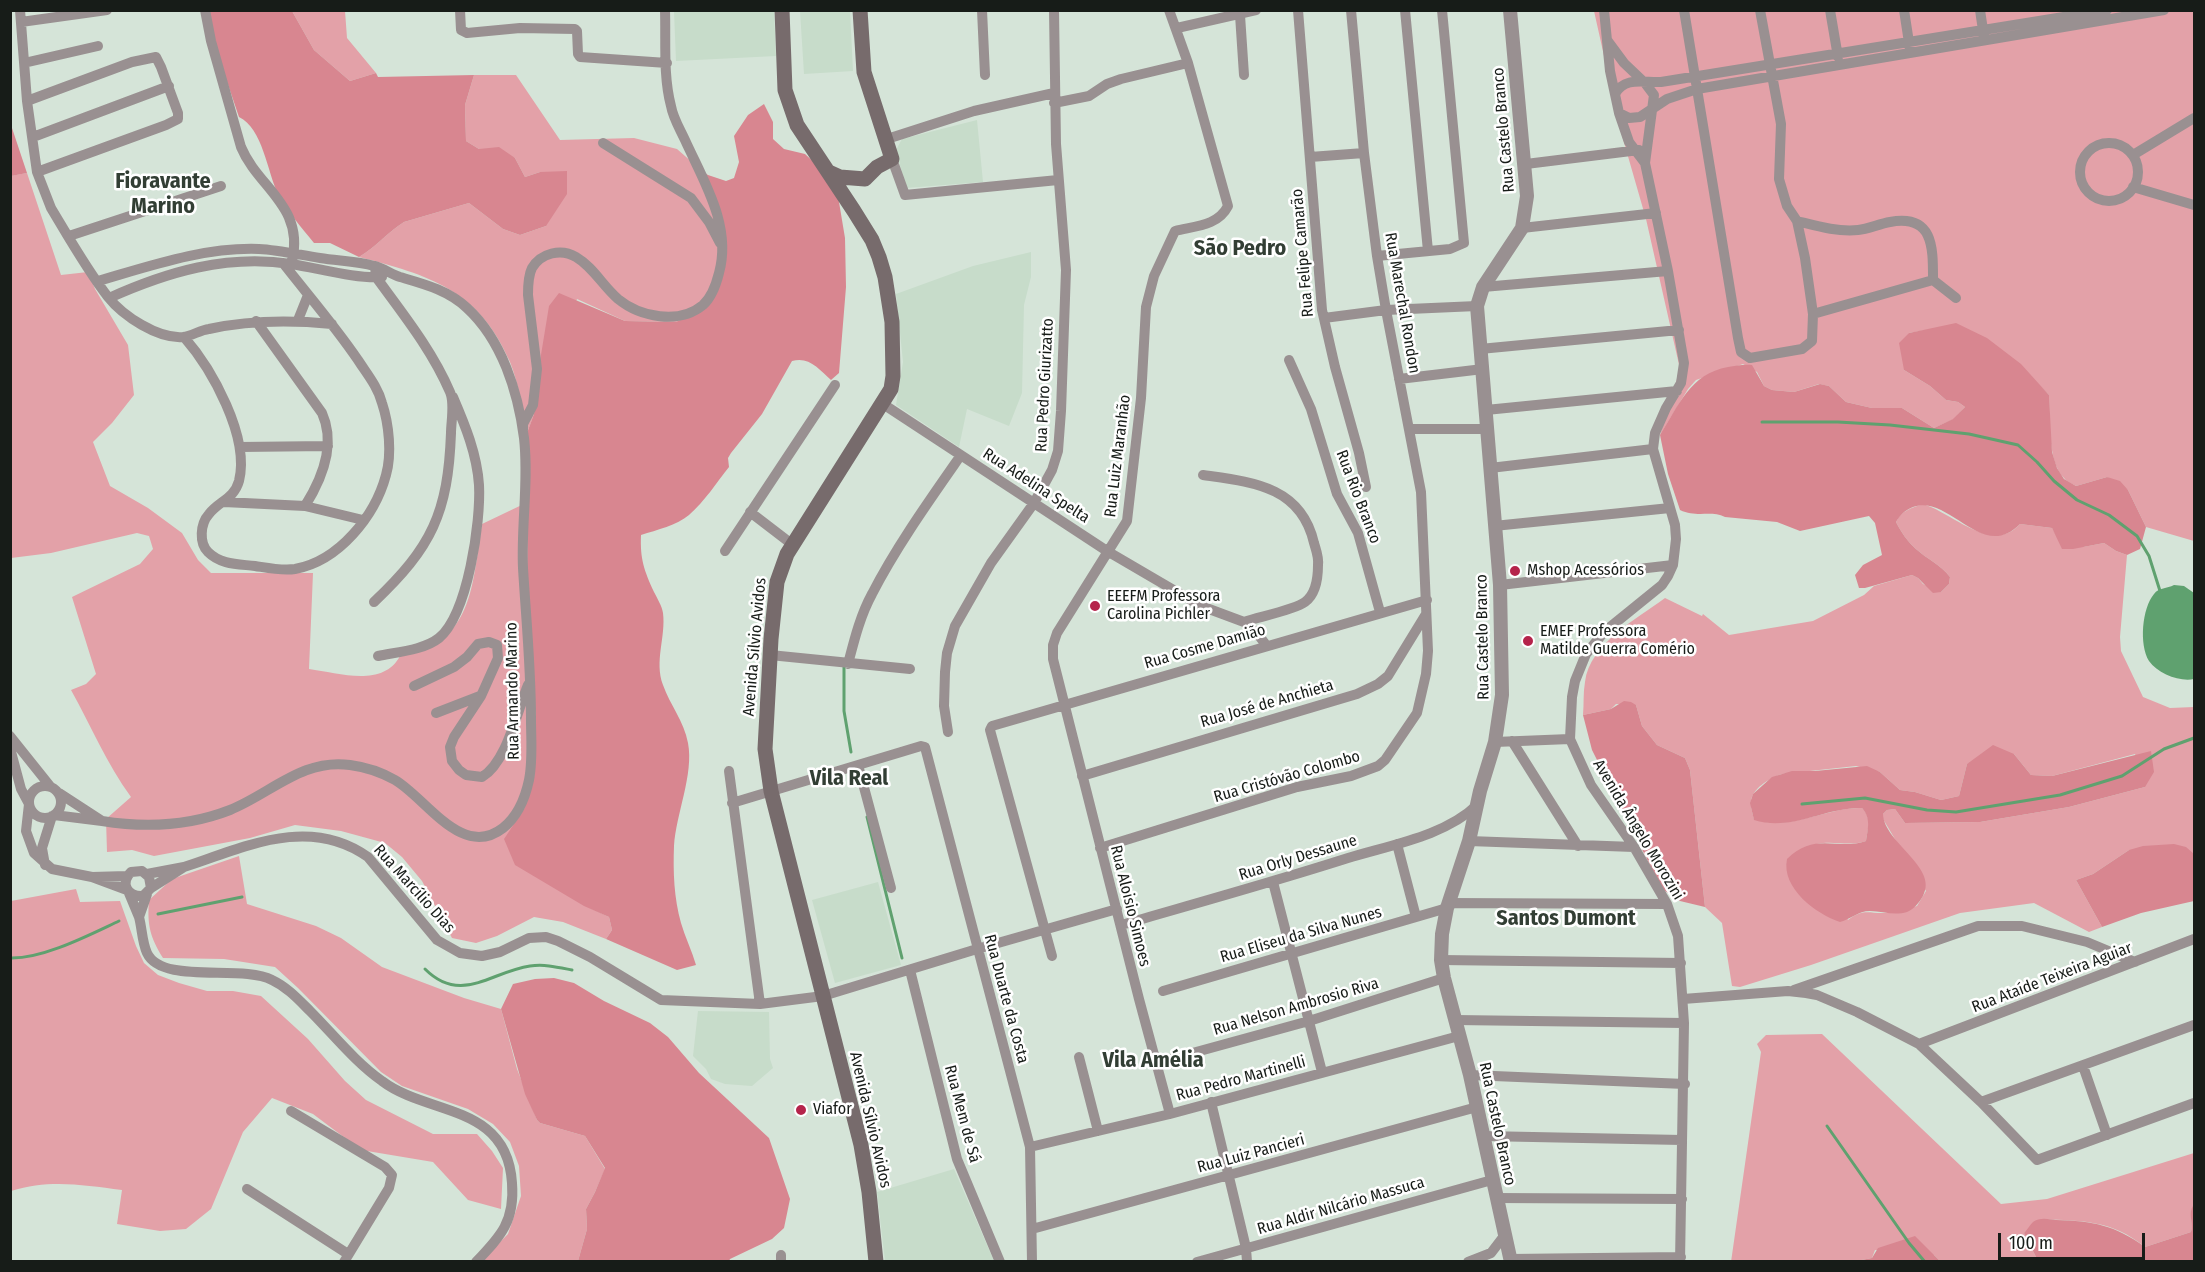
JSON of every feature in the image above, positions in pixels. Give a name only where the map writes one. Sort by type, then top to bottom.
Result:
[{"type":"main road","name":"Avenida Sílvio Avidos","points":[[782,10],[784,90],[797,125],[872,240],[885,277],[892,322],[893,376],[891,389],[782,563],[777,582],[770,655],[765,749],[771,791],[861,1145],[869,1192],[876,1262]]},
{"type":"main road","points":[[853,210],[865,179],[877,167],[892,159],[864,72],[860,10]]},
{"type":"main road","points":[[829,172],[840,177],[865,179]]},
{"type":"street","points":[[20,10],[27,101],[37,172],[47,200],[109,298],[139,323],[166,334],[184,337],[208,329],[256,321],[298,320],[332,324]]},
{"type":"street","points":[[21,22],[107,10]]},
{"type":"street","points":[[184,337],[219,387],[240,447],[239,480],[236,489],[209,514],[205,522],[203,542],[210,554],[227,563],[278,569],[303,567],[332,553],[355,533],[379,495],[386,473],[387,424],[377,388],[332,324],[308,295],[289,260],[295,235],[277,195],[249,162],[241,147],[205,10]]},
{"type":"street","points":[[460,10],[460,30],[467,33],[520,28],[575,28],[580,57],[667,63]]},
{"type":"street","points":[[524,436],[523,424],[533,405],[537,369],[528,295],[529,283],[533,267],[539,260],[554,253],[573,255],[625,304],[653,315],[675,316],[694,311],[714,291],[723,249],[718,214],[671,107],[665,10]]},
{"type":"street","points":[[982,10],[985,75]]},
{"type":"street","name":"Rua Pedro Giurizatto","points":[[948,732],[944,706],[945,672],[947,653],[955,626],[991,563],[1034,503],[1056,460],[1061,411],[1061,360],[1066,270],[1054,98],[1054,10]]},
{"type":"street","points":[[887,139],[966,113],[1054,98],[1089,96],[1107,84],[1121,79],[1188,63],[1169,10]]},
{"type":"street","points":[[1177,28],[1256,10]]},
{"type":"street","name":"Rua Felipe Camarão","points":[[1298,10],[1314,226],[1324,318],[1335,367],[1357,442],[1366,487]]},
{"type":"street","name":"Rua Marechal Rondon","points":[[1351,10],[1364,153],[1377,256],[1421,492],[1427,600]]},
{"type":"street","points":[[1405,10],[1428,251]]},
{"type":"street","points":[[1377,256],[1450,249],[1464,243],[1442,10]]},
{"type":"street","name":"Rua Castelo Branco","points":[[1510,10],[1526,164],[1527,196],[1522,228],[1483,287],[1477,306],[1500,585],[1502,695],[1495,742],[1442,934],[1444,978],[1470,1075],[1510,1260]]},
{"type":"street","points":[[1604,10],[1610,71],[1624,133],[1634,150],[1645,162]]},
{"type":"street","points":[[1684,10],[1742,352],[1750,358],[1802,349],[1812,341],[1813,314],[1797,221],[1787,206],[1779,179],[1781,131],[1760,10]]},
{"type":"street","points":[[1830,10],[1839,65]]},
{"type":"street","points":[[1904,10],[1910,47]]},
{"type":"street","points":[[1980,10],[1984,35]]},
{"type":"street","points":[[1615,94],[1625,83],[1633,81],[1661,82],[1837,53],[1910,47],[1984,35],[2107,10]]},
{"type":"street","points":[[2056,19],[2164,10]]},
{"type":"street","points":[[1240,15],[1244,75]]},
{"type":"street","points":[[1490,468],[1653,449],[1658,426],[1677,391],[1684,363],[1668,271],[1645,162],[1654,95],[1645,83],[1631,71],[1607,40]]},
{"type":"street","points":[[24,63],[98,46]]},
{"type":"street","points":[[1619,113],[1634,119],[1667,99],[1698,90],[1839,65],[1910,47]]},
{"type":"street","points":[[27,101],[132,62],[156,57],[178,113],[178,119],[154,130],[37,172]]},
{"type":"street","name":"Rua Luiz Maranhão","points":[[1064,705],[1053,659],[1054,641],[1107,551],[1122,532],[1129,514],[1141,398],[1146,306],[1154,276],[1175,231],[1212,222],[1222,217],[1228,207],[1188,63]]},
{"type":"street","points":[[33,137],[169,86]]},
{"type":"street","points":[[2133,155],[2194,118]]},
{"type":"street","points":[[603,143],[691,198],[709,222],[723,249]]},
{"type":"street","points":[[2100,144],[2118,144],[2133,155],[2137,164],[2138,174],[2133,187],[2123,197],[2114,200],[2095,197],[2087,191],[2080,174],[2085,156],[2100,144]]},
{"type":"street","points":[[1526,164],[1646,149]]},
{"type":"street","points":[[1310,157],[1364,153]]},
{"type":"street","points":[[892,159],[905,195],[1058,180]]},
{"type":"street","points":[[69,236],[221,186]]},
{"type":"street","points":[[2133,187],[2194,205]]},
{"type":"street","points":[[1522,228],[1656,213]]},
{"type":"street","points":[[1797,221],[1845,230],[1859,230],[1898,221],[1914,224],[1928,233],[1931,241],[1933,280],[1956,298]]},
{"type":"street","name":"Rua Armando Marino","points":[[98,281],[203,254],[257,249],[289,260]]},
{"type":"street","name":"Rua Armando Marino","points":[[53,816],[122,824],[164,825],[208,818],[251,800],[266,789],[304,770],[337,764],[379,772],[396,780],[456,832],[481,837],[501,830],[519,812],[529,779],[531,679],[523,564],[524,436],[505,363],[484,327],[468,308],[449,294],[420,282],[375,272],[289,260],[251,260],[189,268],[146,281],[109,298]]},
{"type":"street","points":[[1483,287],[1668,271]]},
{"type":"street","points":[[375,272],[421,339],[452,395],[470,442],[479,486],[472,551],[458,612],[439,639],[422,646],[378,656]]},
{"type":"street","points":[[1813,314],[1933,280]]},
{"type":"street","points":[[298,320],[308,295]]},
{"type":"street","points":[[1324,318],[1386,310],[1477,306]]},
{"type":"street","points":[[256,321],[322,413],[327,425],[328,446],[324,464],[305,506]]},
{"type":"street","points":[[1480,349],[1679,330]]},
{"type":"street","name":"Rua Rio Branco","points":[[1288,360],[1311,409],[1337,494],[1358,533],[1380,612]]},
{"type":"street","points":[[1399,379],[1483,369]]},
{"type":"street","points":[[725,551],[835,385]]},
{"type":"street","points":[[1486,410],[1677,391]]},
{"type":"street","points":[[374,602],[405,570],[430,534],[439,515],[449,472],[452,395]]},
{"type":"street","name":"Rua Adelina Spelta","points":[[883,404],[1107,551],[1201,606],[1244,622],[1266,645]]},
{"type":"street","points":[[1409,429],[1488,429]]},
{"type":"street","points":[[240,447],[328,446]]},
{"type":"street","name":"Avenida Ângelo Morozini","points":[[1653,449],[1675,525],[1673,565],[1662,585],[1604,632],[1586,654],[1572,697],[1570,739],[1591,785],[1634,847],[1667,904],[1678,936],[1683,999],[1685,1084],[1681,1259]]},
{"type":"street","points":[[848,664],[871,595],[922,512],[961,455]]},
{"type":"street","points":[[1203,475],[1237,479],[1275,490],[1301,513],[1311,531],[1318,560],[1318,576],[1314,590],[1308,599],[1295,607],[1244,622]]},
{"type":"street","points":[[224,502],[305,506],[363,520]]},
{"type":"street","points":[[1494,526],[1670,508]]},
{"type":"street","points":[[750,512],[793,545]]},
{"type":"street","points":[[1500,585],[1673,565]]},
{"type":"street","name":"Rua Cosme Damião","points":[[1046,929],[990,730],[992,726],[1427,600]]},
{"type":"street","name":"Rua Cristóvão Colombo","points":[[1100,848],[1296,787],[1351,776],[1378,766],[1390,753],[1417,713],[1426,674],[1427,600]]},
{"type":"street","name":"Rua José de Anchieta","points":[[1082,776],[1357,694],[1388,676],[1426,613]]},
{"type":"street","points":[[414,686],[454,667],[478,644],[494,643],[499,649],[498,658],[481,696],[458,730],[450,747],[452,761],[459,770],[475,777],[482,777],[489,773],[498,762],[531,679]]},
{"type":"street","points":[[770,655],[910,669]]},
{"type":"street","points":[[436,713],[481,696]]},
{"type":"street","name":"Rua Aloisio Simoes","points":[[1064,705],[1170,1114]]},
{"type":"street","name":"Rua Armando Marino","points":[[10,736],[55,789],[102,821]]},
{"type":"street","points":[[1495,742],[1570,739]]},
{"type":"street","points":[[1512,741],[1578,846]]},
{"type":"street","name":"Rua Duarte da Costa","points":[[858,765],[921,746],[925,747],[1030,1147],[1032,1262]]},
{"type":"street","points":[[10,748],[21,789],[33,811],[39,816],[53,816]]},
{"type":"street","points":[[14,763],[27,756]]},
{"type":"street","points":[[732,803],[858,765],[891,888]]},
{"type":"street","points":[[729,771],[760,1004]]},
{"type":"street","points":[[45,785],[55,789],[61,797],[60,807],[53,816],[42,848],[45,865],[33,853],[26,831],[32,793],[35,789],[45,785]]},
{"type":"street","name":"Rua Orly Dessaune","points":[[1121,925],[1397,844],[1452,824],[1478,805]]},
{"type":"street","name":"Rua Marcílio Dias","points":[[92,877],[128,876],[137,870],[147,874],[184,867],[248,846],[285,837],[309,836],[336,840],[357,849],[368,857],[437,940],[460,953],[472,956],[493,954],[529,938],[546,937],[590,957],[661,1000],[760,1004],[823,996]]},
{"type":"street","points":[[1469,841],[1634,847]]},
{"type":"street","points":[[1397,844],[1416,917]]},
{"type":"street","name":"Rua Marcílio Dias","points":[[45,865],[52,869],[92,877],[138,897],[184,867]]},
{"type":"street","points":[[139,917],[149,891],[151,880],[147,874]]},
{"type":"street","points":[[128,876],[125,883],[139,917],[147,954],[161,967],[179,971],[254,974],[273,980],[291,993],[383,1083],[403,1093],[462,1114],[488,1130],[502,1147],[510,1167],[513,1207],[504,1230],[476,1262]]},
{"type":"street","points":[[1273,882],[1322,1072]]},
{"type":"street","name":"Rua Eliseu da Silva Nunes","points":[[1163,991],[1448,906],[1667,904]]},
{"type":"street","points":[[823,996],[1117,909]]},
{"type":"street","points":[[1788,991],[1978,926],[2022,926],[2087,942],[2135,962]]},
{"type":"street","points":[[1046,929],[1052,956]]},
{"type":"street","name":"Rua Ataíde Teixeira Aguiar","points":[[1919,1044],[2194,939]]},
{"type":"street","points":[[1442,960],[1681,963]]},
{"type":"street","name":"Rua Mem de Sá","points":[[910,970],[957,1160],[1000,1262]]},
{"type":"street","name":"Rua Nelson Ambrosio Riva","points":[[1156,1063],[1309,1021],[1444,978]]},
{"type":"street","points":[[1683,999],[1788,991],[1817,995],[1857,1012],[1919,1044],[1981,1102],[2034,1159],[2040,1160],[2194,1103]]},
{"type":"street","points":[[1455,1020],[1684,1023]]},
{"type":"street","points":[[1981,1102],[2194,1025]]},
{"type":"street","name":"Rua Pedro Martinelli","points":[[1030,1147],[1170,1114],[1459,1036]]},
{"type":"street","points":[[1079,1057],[1098,1131]]},
{"type":"street","points":[[2083,1066],[2107,1135]]},
{"type":"street","points":[[1470,1075],[1685,1084]]},
{"type":"street","points":[[1211,1102],[1246,1248],[1246,1262]]},
{"type":"street","name":"Rua Luiz Pancieri","points":[[1032,1229],[1477,1107]]},
{"type":"street","points":[[247,1189],[346,1258],[389,1188],[392,1175],[385,1167],[291,1111]]},
{"type":"street","points":[[1483,1136],[1682,1140]]},
{"type":"street","name":"Rua Aldir Nilcário Massuca","points":[[1197,1262],[1492,1180]]},
{"type":"street","points":[[1496,1198],[1682,1199]]},
{"type":"street","points":[[1468,1262],[1483,1259],[1496,1248],[1504,1236]]},
{"type":"street","points":[[1510,1260],[1681,1259]]},
{"type":"shaded area","points":[[203,11],[292,11],[314,50],[350,81],[376,73],[378,77],[474,75],[465,105],[466,141],[479,149],[499,147],[515,158],[525,177],[540,172],[567,171],[567,194],[546,226],[520,235],[503,229],[469,203],[404,222],[359,257],[330,243],[314,243],[278,194],[254,131],[239,117]]},
{"type":"shaded area","points":[[292,11],[345,11],[347,38],[376,73],[350,81],[314,50]]},
{"type":"shaded area","points":[[674,11],[774,11],[776,56],[676,61]]},
{"type":"shaded area","points":[[800,11],[850,11],[853,71],[804,74]]},
{"type":"shaded area","points":[[1594,11],[2194,11],[2194,541],[2146,527],[2128,490],[2107,477],[2076,486],[2067,481],[2059,470],[2052,450],[2049,395],[2041,387],[1932,329],[1909,333],[1904,370],[1930,386],[1946,400],[1958,402],[1965,407],[1954,419],[1934,428],[1902,408],[1872,408],[1846,402],[1829,386],[1819,384],[1794,392],[1772,390],[1764,386],[1757,372],[1743,364],[1696,380],[1660,435],[1680,369],[1646,219],[1621,132]]},
{"type":"shaded area","points":[[474,75],[516,75],[560,140],[634,138],[677,149],[701,170],[720,230],[718,276],[703,308],[676,322],[625,321],[577,299],[527,433],[510,362],[483,318],[449,289],[429,279],[359,257],[404,222],[469,203],[503,229],[520,235],[546,226],[540,172],[525,177],[515,158],[479,149],[466,141],[465,105]]},
{"type":"shaded area","points":[[764,104],[773,122],[773,139],[784,149],[805,154],[829,176],[838,196],[845,238],[846,287],[839,373],[831,380],[809,362],[792,361],[762,414],[728,458],[729,467],[700,504],[679,522],[641,535],[643,564],[663,613],[661,676],[683,727],[689,755],[687,781],[675,834],[674,875],[679,914],[696,965],[677,970],[606,939],[612,930],[609,917],[584,906],[515,865],[504,839],[524,809],[534,778],[536,716],[524,615],[528,553],[527,433],[534,414],[549,306],[559,293],[625,321],[676,322],[703,308],[718,276],[720,230],[701,170],[726,181],[734,178],[739,162],[734,136],[748,115]]},
{"type":"shaded area","points":[[977,120],[983,182],[906,188],[896,150],[902,139]]},
{"type":"shaded area","points":[[10,122],[27,173],[11,176],[10,176]]},
{"type":"shaded area","points":[[27,173],[61,275],[88,272],[95,289],[128,345],[134,395],[112,423],[93,442],[110,486],[148,508],[182,533],[198,560],[211,573],[313,573],[309,669],[346,675],[372,675],[392,666],[400,656],[424,649],[443,639],[456,625],[465,608],[471,589],[482,524],[528,502],[529,667],[536,716],[534,778],[550,884],[609,917],[612,930],[606,939],[563,922],[534,917],[497,936],[476,943],[452,938],[422,881],[402,857],[385,843],[341,831],[295,825],[250,838],[154,856],[132,850],[107,852],[106,819],[131,797],[107,758],[71,690],[86,684],[96,674],[72,597],[140,564],[153,549],[149,536],[137,533],[51,553],[11,558],[10,176]]},
{"type":"shaded area","points":[[1031,252],[1031,277],[1024,305],[1022,393],[1009,426],[967,409],[959,447],[896,405],[903,362],[896,294],[973,266]]},
{"type":"shaded area","points":[[1956,323],[1987,338],[2021,364],[2049,395],[2052,452],[2057,468],[2064,479],[2076,486],[2107,477],[2120,481],[2128,490],[2146,527],[2140,549],[2127,555],[2104,543],[2062,549],[2052,528],[2020,524],[2006,534],[1992,536],[1979,532],[1940,510],[1927,506],[1913,507],[1903,513],[1896,522],[1913,546],[1950,577],[1949,584],[1941,592],[1933,593],[1912,575],[1859,588],[1855,575],[1863,565],[1882,555],[1875,523],[1869,516],[1800,531],[1777,522],[1680,510],[1668,474],[1660,435],[1687,392],[1704,376],[1728,367],[1752,365],[1764,386],[1772,390],[1794,392],[1820,384],[1829,386],[1846,402],[1872,408],[1902,408],[1934,428],[1953,419],[1965,407],[1958,402],[1946,400],[1930,386],[1904,370],[1899,343],[1909,333]]},
{"type":"shaded area","points":[[1923,504],[1985,534],[1997,535],[2009,532],[2020,524],[2052,528],[2056,535],[2083,547],[2104,543],[2127,555],[2120,637],[2121,651],[2143,697],[2170,708],[2194,707],[2194,854],[2129,850],[2093,874],[2076,880],[2102,927],[2089,932],[2034,903],[1960,913],[1811,965],[1740,987],[1732,986],[1722,923],[1705,907],[1690,770],[1685,758],[1657,745],[1642,726],[1636,705],[1616,704],[1611,709],[1583,715],[1584,686],[1589,668],[1596,655],[1616,633],[1665,598],[1702,616],[1703,614],[1729,635],[1813,621],[1864,595],[1874,586],[1912,575],[1923,584],[1941,592],[1949,584],[1950,577],[1913,546],[1896,522],[1904,513]],"holes":[[[2014,754],[2031,775],[2052,776],[2135,754],[2145,787],[2069,807],[1980,822],[1905,823],[1895,809],[1887,810],[1883,814],[1883,819],[1926,891],[1917,906],[1890,913],[1867,912],[1848,920],[1817,844],[1866,841],[1868,819],[1862,808],[1835,811],[1780,823],[1754,819],[1751,806],[1757,789],[1782,774],[1856,766],[1880,772],[1900,790],[1941,800],[1959,796],[1967,764]]]},
{"type":"shaded area","points":[[2174,585],[2184,586],[2194,593],[2194,679],[2176,678],[2158,670],[2149,661],[2144,646],[2143,627],[2150,600],[2158,590]]},
{"type":"shaded area","points":[[1624,701],[1636,705],[1642,726],[1657,745],[1685,758],[1690,770],[1705,907],[1680,901],[1662,889],[1592,750],[1583,715],[1611,709]]},
{"type":"shaded area","points":[[1993,745],[2014,754],[2031,775],[2052,776],[2151,751],[2154,772],[2145,787],[2069,807],[1980,822],[1905,823],[1895,809],[1887,810],[1883,814],[1886,825],[1924,875],[1926,885],[1923,896],[1916,906],[1907,912],[1897,914],[1866,911],[1840,922],[1811,906],[1795,890],[1789,880],[1787,859],[1807,846],[1866,841],[1868,819],[1862,808],[1835,811],[1781,823],[1754,820],[1750,803],[1753,794],[1772,777],[1792,771],[1867,766],[1880,772],[1900,790],[1941,800],[1959,796],[1967,764]]},
{"type":"shaded area","points":[[2174,844],[2186,847],[2194,854],[2194,901],[2141,913],[2102,927],[2076,880],[2093,874],[2129,850],[2143,846]]},
{"type":"shaded area","points":[[239,856],[247,904],[316,926],[341,938],[382,967],[464,998],[501,1009],[517,1069],[537,1120],[540,1123],[585,1136],[605,1169],[586,1209],[587,1229],[578,1261],[481,1261],[508,1234],[521,1196],[519,1166],[510,1142],[493,1124],[468,1109],[402,1086],[381,1072],[275,967],[224,959],[163,958],[150,930],[149,900],[172,879]]},
{"type":"shaded area","points":[[878,882],[901,965],[835,983],[812,900]]},
{"type":"shaded area","points":[[76,889],[80,902],[120,901],[144,963],[158,975],[207,991],[233,991],[261,996],[308,1039],[345,1081],[366,1100],[433,1134],[477,1134],[503,1168],[501,1209],[468,1200],[433,1162],[361,1150],[313,1114],[272,1098],[243,1132],[211,1209],[186,1229],[160,1231],[117,1224],[122,1190],[53,1184],[11,1191],[11,901]]},
{"type":"shaded area","points":[[554,978],[574,983],[604,1001],[650,1023],[668,1037],[699,1073],[769,1138],[790,1199],[784,1228],[772,1239],[729,1261],[578,1261],[587,1229],[586,1209],[605,1168],[585,1136],[540,1123],[537,1120],[525,1094],[501,1009],[513,984]]},
{"type":"shaded area","points":[[698,1011],[769,1012],[770,1059],[773,1068],[752,1086],[725,1084],[711,1079],[706,1069],[693,1056]]},
{"type":"shaded area","points":[[1822,1034],[2001,1204],[2047,1199],[2194,1153],[2194,1204],[2191,1211],[2191,1232],[2145,1247],[2133,1238],[2109,1227],[2084,1222],[2042,1219],[2024,1233],[2038,1261],[1940,1261],[1934,1255],[1875,1250],[1872,1258],[1856,1261],[1731,1262],[1761,1052],[1757,1044],[1766,1035]]},
{"type":"shaded area","points":[[954,1169],[994,1261],[885,1261],[877,1192]]},
{"type":"shaded area","points":[[2194,1204],[2194,1261],[2038,1261],[2024,1233],[2038,1219],[2093,1223],[2124,1234],[2145,1247],[2191,1232],[2191,1211]]},
{"type":"shaded area","points":[[1915,1236],[1940,1261],[1856,1261],[1872,1258],[1878,1248]]},
{"type":"waterway","points":[[1762,422],[1890,425],[1969,434],[2018,445],[2077,500],[2109,515],[2137,536],[2149,556],[2160,591]]},
{"type":"waterway","points":[[844,667],[844,711],[851,752]]},
{"type":"waterway","points":[[1802,804],[1865,798],[1927,810],[1956,812],[2060,795],[2122,776],[2164,749],[2194,738]]},
{"type":"waterway","points":[[867,817],[902,958]]},
{"type":"waterway","points":[[158,914],[242,897]]},
{"type":"waterway","points":[[10,958],[37,955],[119,921]]},
{"type":"waterway","points":[[425,969],[451,985],[476,983],[530,966],[572,970]]},
{"type":"waterway","points":[[1827,1126],[1909,1243],[1925,1262]]},
{"type":"place","name":"Mshop Acessórios","points":[[1515,571]]},
{"type":"place","name":"EEEFM Professora Carolina Pichler","points":[[1095,606]]},
{"type":"place","name":"EMEF Professora Matilde Guerra Comério","points":[[1528,641]]},
{"type":"place","name":"Viafor","points":[[801,1110]]},
{"type":"district","name":"Fioravante Marino","points":[[163,194]]},
{"type":"district","name":"São Pedro","points":[[1240,249]]},
{"type":"district","name":"Vila Real","points":[[849,779]]},
{"type":"district","name":"Santos Dumont","points":[[1566,919]]},
{"type":"district","name":"Vila Amélia","points":[[1153,1061]]}]
